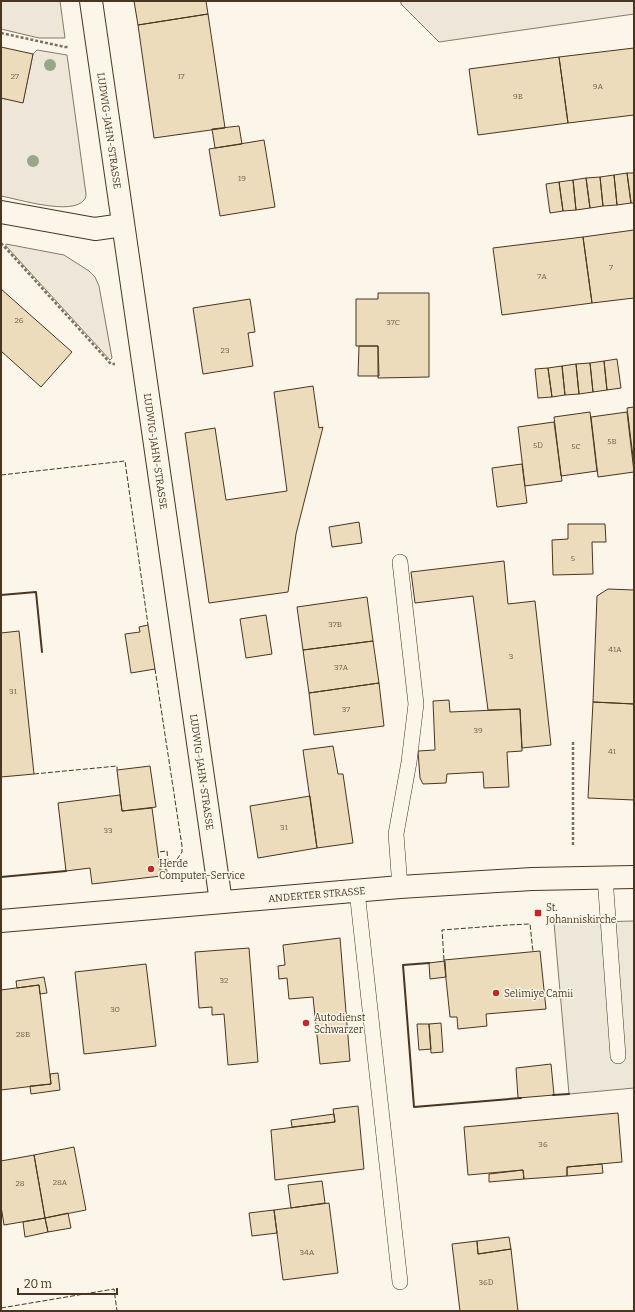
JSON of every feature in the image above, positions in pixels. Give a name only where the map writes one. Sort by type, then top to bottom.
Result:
[{"type":"street","name":"LUDWIG-JAHN-STRASSE","points":[[91,1],[222,902]]},
{"type":"street","points":[[1,212],[94,229],[123,225]]},
{"type":"street","name":"ANDERTER STRASSE","points":[[1,921],[400,887],[532,879],[634,877]]},
{"type":"lane","points":[[400,562],[416,704],[409,762],[396,834],[400,887]]},
{"type":"lane","points":[[605,877],[618,1056]]},
{"type":"lane","points":[[357,891],[400,1282]]},
{"type":"path","points":[[1,33],[65,48],[72,46]]},
{"type":"path","points":[[1,243],[111,364],[117,364]]},
{"type":"path","points":[[573,742],[573,845]]},
{"type":"path","points":[[160,871],[166,870],[168,881]]},
{"type":"shaded area","points":[[1,1],[60,1],[65,38],[39,38],[1,29]]},
{"type":"shaded area","points":[[400,1],[634,1],[634,14],[439,42],[402,5]]},
{"type":"shaded area","points":[[37,50],[67,55],[86,194],[85,199],[78,205],[57,207],[1,196],[1,98],[23,102],[33,54]]},
{"type":"shaded area","points":[[6,244],[64,255],[89,271],[95,277],[99,286],[112,358],[110,360],[6,246]]},
{"type":"shaded area","points":[[634,921],[634,1088],[569,1094],[554,923]]},
{"type":"building","points":[[134,1],[206,1],[208,14],[138,25]]},
{"type":"building","points":[[208,14],[225,128],[154,138],[138,25]]},
{"type":"building","points":[[1,47],[33,54],[23,103],[1,98]]},
{"type":"building","points":[[634,48],[634,115],[568,123],[559,57]]},
{"type":"building","points":[[559,57],[568,123],[478,135],[469,69]]},
{"type":"building","points":[[239,126],[242,144],[215,148],[212,129]]},
{"type":"building","points":[[264,140],[275,207],[220,216],[209,149]]},
{"type":"building","points":[[627,173],[631,203],[617,205],[614,175]]},
{"type":"building","points":[[627,173],[634,173],[634,203],[631,203]]},
{"type":"building","points":[[614,175],[617,205],[603,206],[600,177]]},
{"type":"building","points":[[600,177],[603,206],[590,208],[586,178]]},
{"type":"building","points":[[586,178],[590,208],[576,210],[573,180]]},
{"type":"building","points":[[573,180],[576,210],[563,211],[559,182]]},
{"type":"building","points":[[559,182],[563,211],[550,213],[546,184]]},
{"type":"building","points":[[634,230],[634,298],[592,303],[583,237]]},
{"type":"building","points":[[583,237],[592,303],[502,315],[493,248]]},
{"type":"building","points":[[1,289],[72,352],[41,387],[1,351]]},
{"type":"building","points":[[378,293],[429,293],[429,377],[378,378],[378,346],[356,346],[356,299],[378,299]]},
{"type":"building","points":[[250,299],[255,332],[248,333],[253,366],[203,374],[193,308]]},
{"type":"building","points":[[359,346],[378,346],[379,376],[358,376]]},
{"type":"building","points":[[617,359],[621,388],[607,390],[604,361]]},
{"type":"building","points":[[604,361],[607,390],[593,392],[590,363]]},
{"type":"building","points":[[590,363],[593,392],[579,394],[576,364]]},
{"type":"building","points":[[576,364],[579,394],[565,395],[562,366]]},
{"type":"building","points":[[562,366],[565,395],[552,397],[548,368]]},
{"type":"building","points":[[548,368],[552,397],[538,398],[535,369]]},
{"type":"building","points":[[313,386],[319,428],[323,427],[296,534],[288,592],[209,603],[185,433],[215,428],[226,500],[287,491],[274,392]]},
{"type":"building","points":[[634,407],[634,465],[627,408]]},
{"type":"building","points":[[590,412],[597,471],[561,476],[554,417]]},
{"type":"building","points":[[627,412],[634,472],[598,477],[591,417]]},
{"type":"building","points":[[554,422],[562,481],[525,486],[518,427]]},
{"type":"building","points":[[522,464],[527,503],[497,507],[492,468]]},
{"type":"building","points":[[359,522],[362,543],[332,547],[329,527]]},
{"type":"building","points":[[568,524],[605,524],[606,542],[592,542],[593,574],[553,575],[552,540],[568,539]]},
{"type":"building","points":[[504,561],[508,604],[535,601],[551,745],[522,748],[520,709],[488,710],[473,596],[415,603],[411,572]]},
{"type":"building","points":[[608,589],[634,590],[634,704],[593,702],[597,596]]},
{"type":"building","points":[[367,597],[373,641],[303,650],[297,607]]},
{"type":"building","points":[[266,615],[272,654],[246,658],[240,619]]},
{"type":"building","points":[[148,625],[155,669],[131,673],[125,634],[140,632],[139,627]]},
{"type":"building","points":[[19,631],[34,774],[1,777],[1,633]]},
{"type":"building","points":[[373,641],[379,683],[309,693],[303,650]]},
{"type":"building","points":[[379,683],[384,726],[314,735],[309,693]]},
{"type":"building","points":[[449,700],[450,712],[520,709],[522,751],[507,752],[509,787],[484,788],[483,772],[447,774],[446,783],[423,784],[420,778],[418,751],[435,750],[433,701]]},
{"type":"building","points":[[593,702],[634,704],[634,800],[588,798]]},
{"type":"building","points":[[333,746],[338,774],[343,774],[353,843],[317,848],[303,750]]},
{"type":"building","points":[[150,766],[156,807],[122,811],[117,770]]},
{"type":"building","points":[[120,795],[122,811],[152,808],[161,876],[92,884],[90,868],[66,871],[58,803]]},
{"type":"building","points":[[310,796],[317,848],[258,858],[250,806]]},
{"type":"building","points":[[340,938],[350,1061],[320,1064],[313,997],[289,999],[287,978],[279,979],[278,966],[285,965],[283,945]]},
{"type":"building","points":[[249,948],[258,1062],[228,1065],[224,1014],[212,1015],[212,1007],[199,1008],[195,952]]},
{"type":"building","name":"Selimiye Camii","points":[[540,951],[546,1009],[486,1014],[487,1026],[458,1029],[457,1017],[450,1017],[444,960]]},
{"type":"building","points":[[445,961],[446,977],[430,979],[429,963]]},
{"type":"building","points":[[146,964],[156,1046],[84,1054],[75,972]]},
{"type":"building","points":[[44,977],[47,993],[40,994],[39,985],[17,988],[16,981]]},
{"type":"building","points":[[39,985],[51,1084],[1,1090],[1,990]]},
{"type":"building","points":[[441,1023],[443,1052],[431,1053],[429,1024]]},
{"type":"building","points":[[417,1024],[429,1024],[431,1049],[419,1050]]},
{"type":"building","points":[[551,1064],[554,1095],[518,1098],[516,1068]]},
{"type":"building","points":[[58,1073],[60,1090],[31,1094],[30,1086],[51,1084],[50,1074]]},
{"type":"building","points":[[358,1106],[364,1169],[275,1180],[271,1130],[335,1122],[333,1109]]},
{"type":"building","points":[[618,1113],[622,1162],[567,1167],[567,1176],[524,1179],[523,1170],[468,1175],[464,1127]]},
{"type":"building","points":[[334,1114],[335,1122],[292,1127],[291,1120]]},
{"type":"building","points":[[74,1147],[86,1210],[45,1218],[34,1155]]},
{"type":"building","points":[[34,1155],[45,1218],[4,1225],[1,1206],[1,1161]]},
{"type":"building","points":[[602,1164],[603,1173],[567,1176],[567,1167]]},
{"type":"building","points":[[523,1170],[524,1179],[489,1182],[489,1174]]},
{"type":"building","points":[[322,1181],[325,1203],[291,1208],[288,1185]]},
{"type":"building","points":[[329,1203],[338,1273],[283,1280],[274,1210]]},
{"type":"building","points":[[274,1210],[277,1233],[252,1236],[249,1213]]},
{"type":"building","points":[[68,1213],[71,1228],[48,1232],[45,1218]]},
{"type":"building","points":[[45,1218],[48,1232],[25,1237],[23,1222]]},
{"type":"building","points":[[509,1237],[511,1249],[478,1254],[477,1241]]},
{"type":"building","points":[[477,1241],[478,1254],[511,1249],[518,1311],[460,1311],[452,1244]]},
{"type":"fence","points":[[1,475],[125,461],[148,625]]},
{"type":"fence","points":[[155,669],[182,846],[182,852],[176,861],[168,862],[167,851],[158,852]]},
{"type":"fence","points":[[34,774],[117,766],[117,770]]},
{"type":"fence","points":[[444,960],[442,930],[530,924],[533,952]]},
{"type":"fence","points":[[1,1308],[114,1289],[117,1311]]},
{"type":"wall","points":[[1,595],[36,592],[42,652]]},
{"type":"wall","points":[[1,877],[66,871]]},
{"type":"wall","points":[[429,963],[403,965],[414,1107],[521,1098]]},
{"type":"wall","points":[[553,1095],[569,1094]]},
{"type":"place","name":"Herde Computer-Service","points":[[151,869]]},
{"type":"place","name":"St. Johanniskirche","points":[[538,913]]},
{"type":"place","name":"Selimiye Camii","points":[[496,993]]},
{"type":"place","name":"Autodienst Schwarzer","points":[[306,1023]]}]
